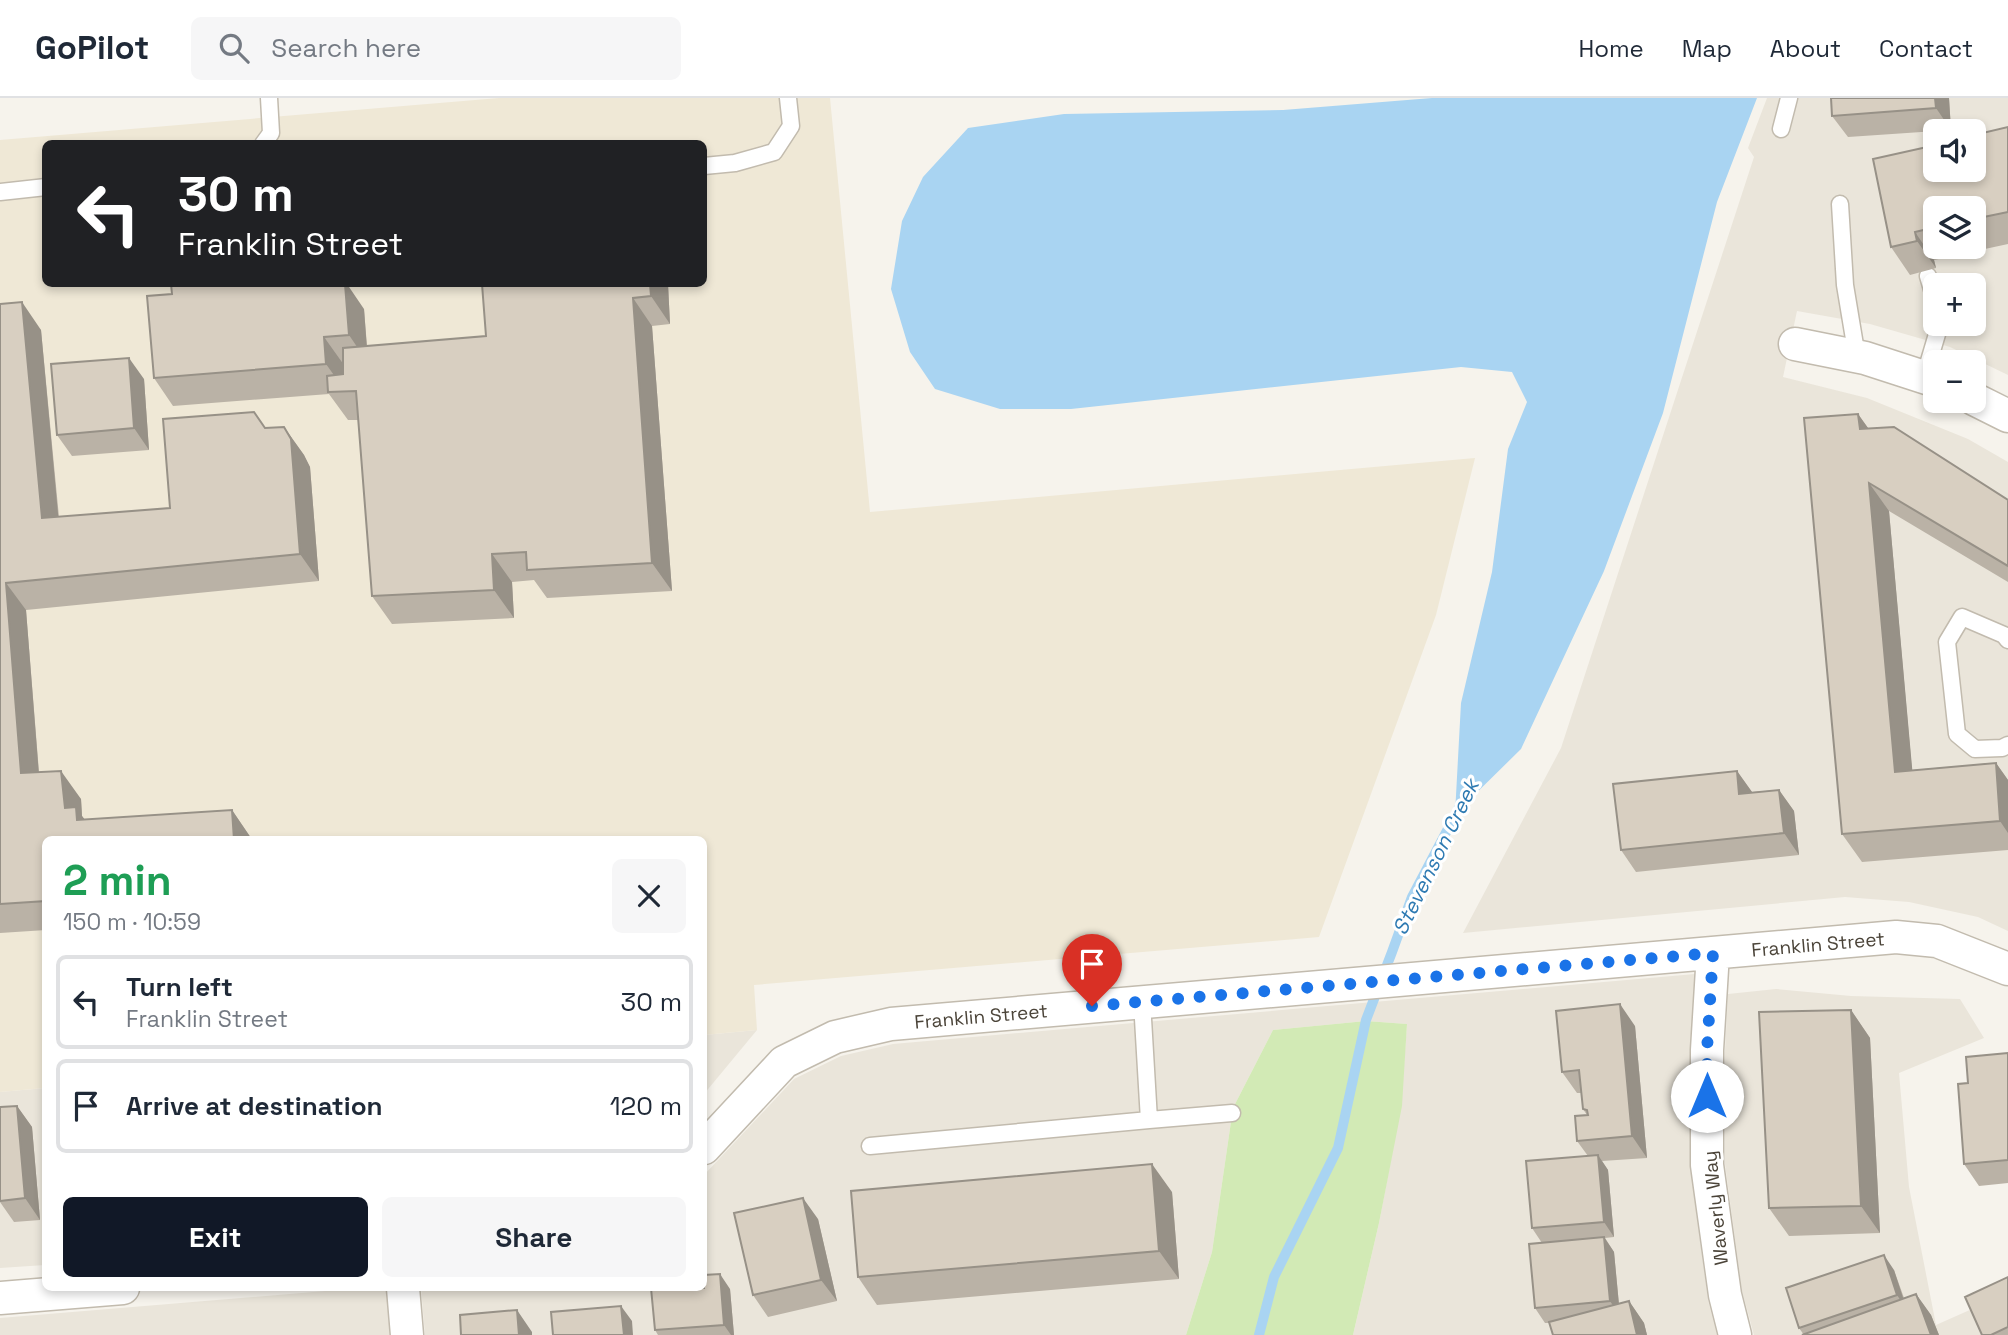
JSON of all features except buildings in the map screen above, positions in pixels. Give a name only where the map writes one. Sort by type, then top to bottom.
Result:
[{"type":"street","points":[[1795,344],[1857,357],[1923,377]]},
{"type":"street","points":[[1986,405],[2008,416]]},
{"type":"street","name":"Franklin Street","points":[[707,1145],[785,1062],[835,1037],[891,1024],[1896,937],[1937,941],[2008,969]]},
{"type":"street","name":"Waverly Way","points":[[1713,953],[1707,1050],[1707,1165],[1725,1295],[1735,1335]]},
{"type":"street","points":[[0,1298],[86,1291]]},
{"type":"street","points":[[404,1291],[407,1335]]},
{"type":"lane","points":[[266,140],[271,133],[269,98]]},
{"type":"lane","points":[[707,166],[736,163],[774,152],[790,126],[788,98]]},
{"type":"lane","points":[[1782,128],[1789,98]]},
{"type":"lane","points":[[0,192],[42,187]]},
{"type":"lane","points":[[1840,204],[1845,285],[1857,357]]},
{"type":"lane","points":[[2008,639],[1962,617],[1947,642],[1956,734],[1975,749],[2003,748],[2008,745]]},
{"type":"lane","points":[[1142,1002],[1149,1120]]},
{"type":"lane","points":[[870,1146],[1232,1113]]},
{"type":"shaded area","points":[[499,98],[830,98],[870,512],[1475,458],[1436,615],[1319,937],[754,985],[757,1030],[707,1035],[707,836],[42,836],[42,1088],[0,1092],[0,140]]},
{"type":"shaded area","points":[[1767,98],[2008,98],[2008,375],[1986,364],[1986,350],[1956,350],[1870,324],[1797,311],[1783,377],[1867,398],[1968,439],[2008,462],[2008,931],[1978,917],[1909,902],[1845,897],[1463,933],[1561,748],[1754,157],[1748,148]]},
{"type":"shaded area","points":[[1695,974],[1690,1049],[1690,1165],[1708,1300],[1717,1335],[1353,1335],[1379,1223],[1401,1106],[1407,1024],[1366,1021],[1273,1030],[1233,1108],[1212,1252],[1186,1335],[425,1335],[421,1291],[707,1291],[707,1172],[794,1079],[841,1056],[893,1044]]},
{"type":"shaded area","points":[[1776,989],[1851,996],[1960,999],[1984,1038],[1899,1073],[1909,1187],[1936,1325],[2008,1293],[2008,1335],[1754,1335],[1742,1291],[1725,1164],[1728,994]]},
{"type":"shaded area","points":[[757,1030],[707,1090],[707,1035]]},
{"type":"shaded area","points":[[42,1088],[42,1265],[0,1268],[0,1092]]},
{"type":"shaded area","points":[[325,1291],[386,1291],[390,1335],[0,1335],[0,1318]]},
{"type":"green space","points":[[1366,1021],[1407,1024],[1402,1106],[1353,1335],[1186,1335],[1212,1252],[1233,1108],[1273,1030]]},
{"type":"water","points":[[1432,98],[1757,98],[1717,202],[1663,413],[1604,571],[1521,749],[1455,814],[1461,703],[1492,572],[1508,449],[1527,402],[1512,372],[1461,367],[1071,409],[1000,409],[935,389],[910,352],[891,289],[902,221],[923,177],[968,128],[1064,114],[1283,110]]},
{"type":"waterway","name":"Stevenson Creek","points":[[1259,1335],[1274,1277],[1338,1148],[1366,1020],[1412,897],[1461,804]]},
{"type":"route","points":[[1092,1006],[1713,953],[1707,1096]]}]
